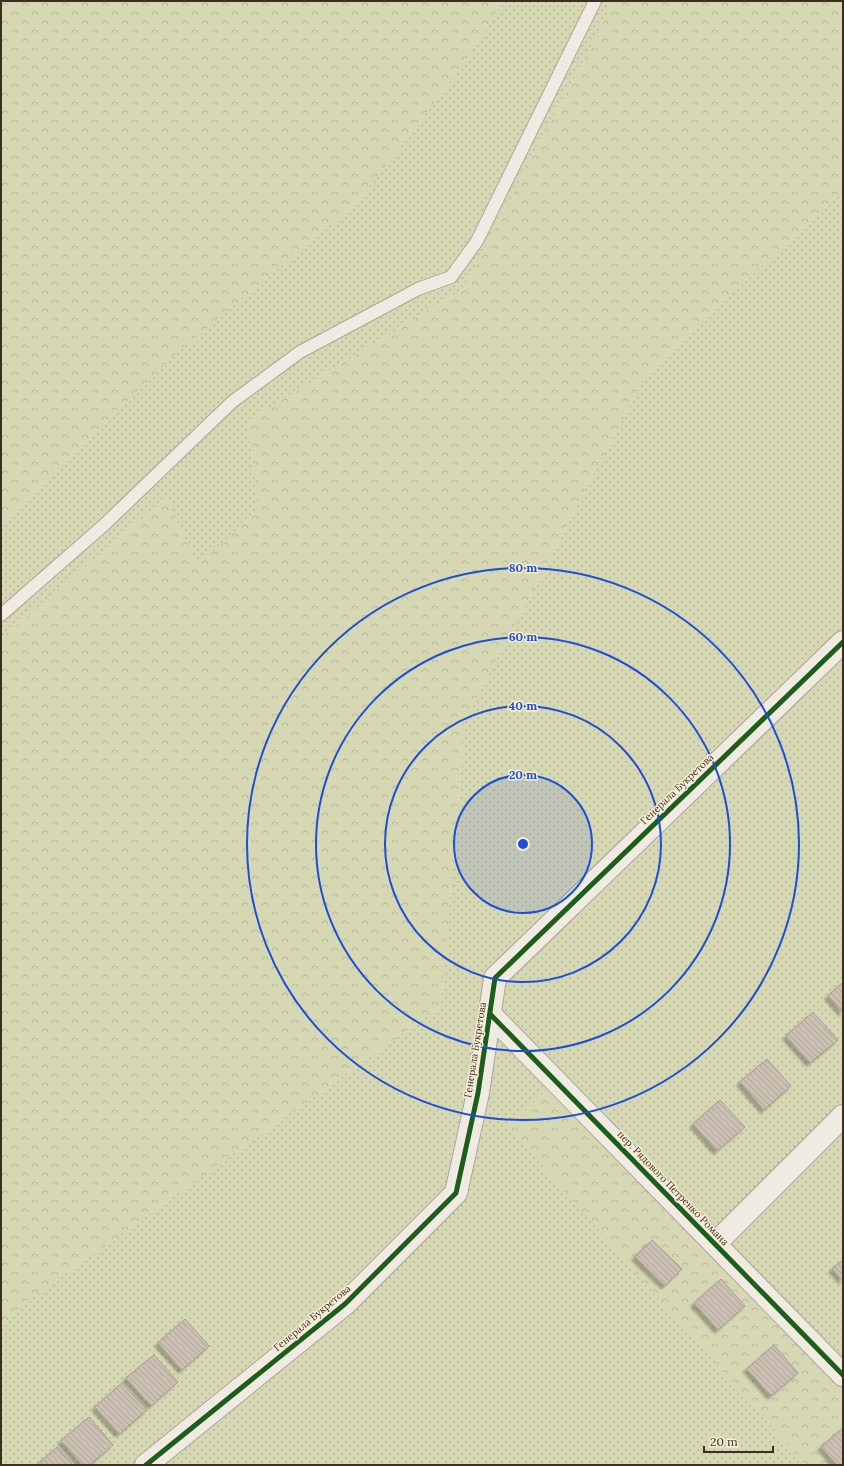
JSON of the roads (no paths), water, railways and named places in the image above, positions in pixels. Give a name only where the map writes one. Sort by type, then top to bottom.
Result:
[{"type":"street","name":"Генерала Букретова","points":[[146,1465],[345,1304],[456,1193],[478,1093],[495,978],[843,642]]},
{"type":"street","name":"пер. Рядового Петренко Романа","points":[[490,1014],[715,1244],[841,1369]]},
{"type":"street","points":[[715,1244],[843,1116]]},
{"type":"lane","points":[[1,615],[104,525],[232,402],[300,352],[418,289],[451,277],[477,241],[595,1]]}]
